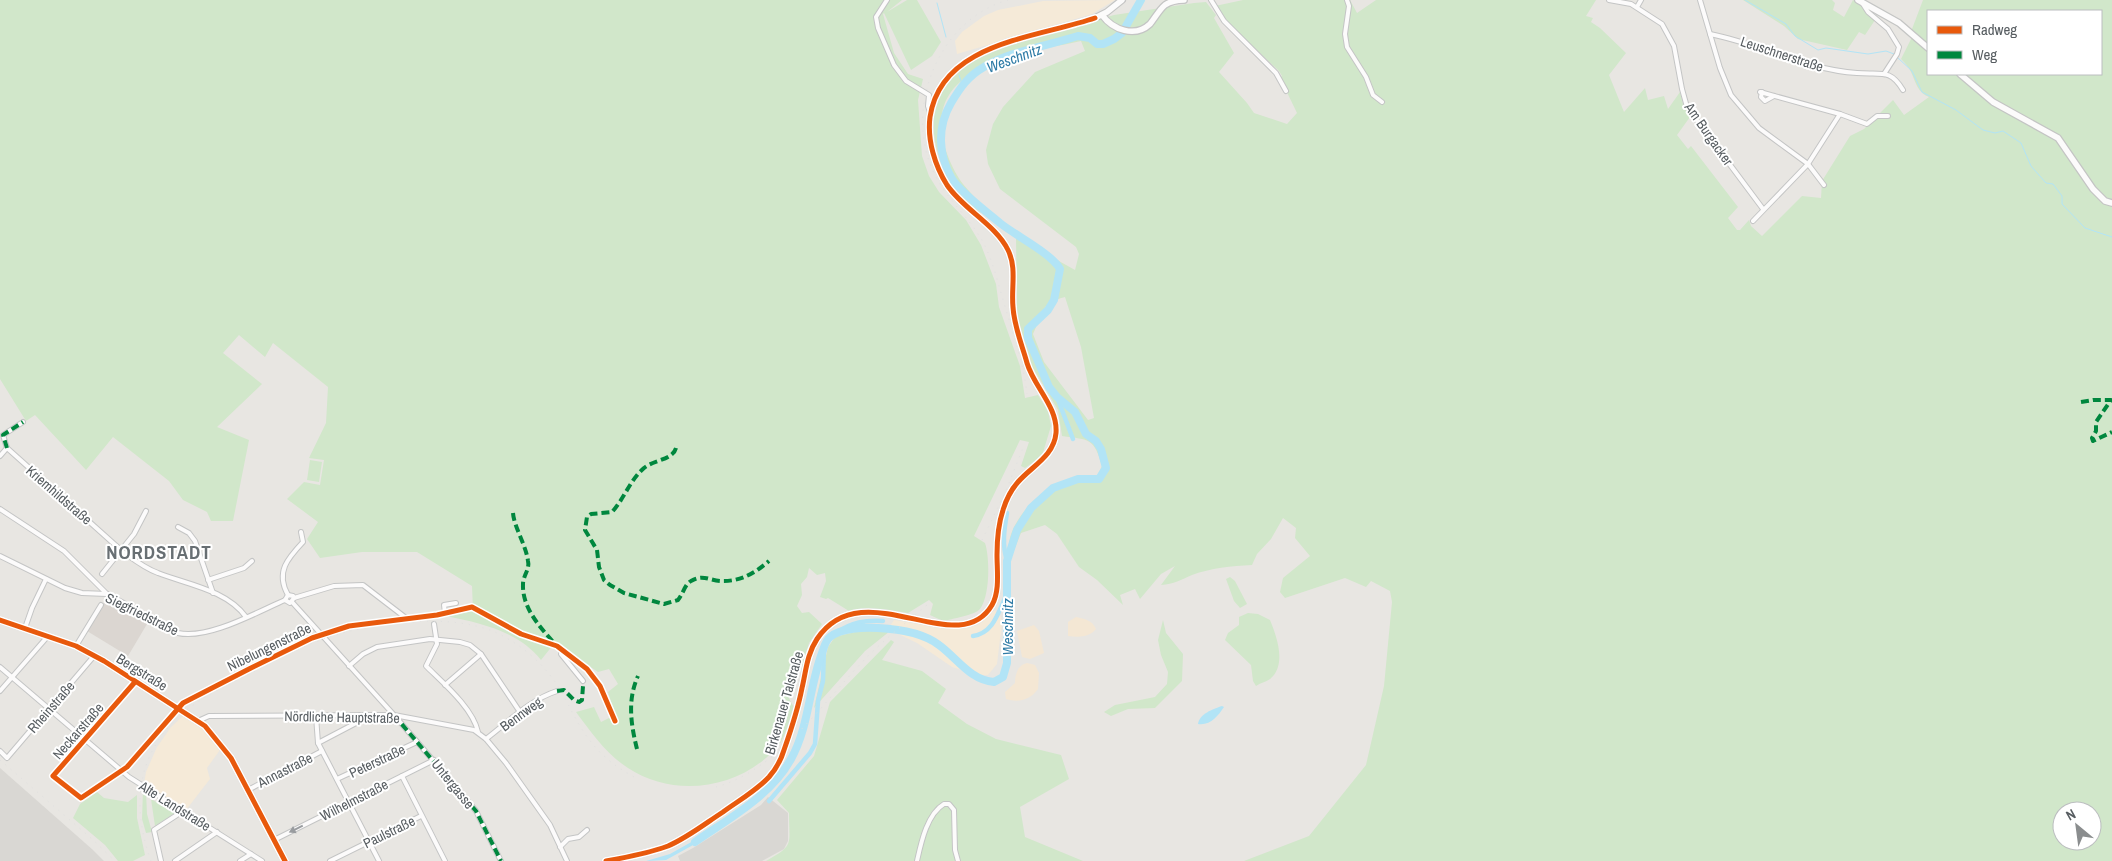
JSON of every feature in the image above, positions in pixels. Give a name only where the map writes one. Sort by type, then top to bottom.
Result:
[{"type":"main road","points":[[1105,13],[1122,0]]},
{"type":"main road","points":[[1105,13],[1106,21],[1130,32],[1146,27],[1168,3],[1184,0]]},
{"type":"main road","points":[[1859,1],[1899,23],[1927,47]]},
{"type":"main road","name":"Birkenauer Talstraße","points":[[606,861],[669,845],[724,811],[770,777],[784,752],[810,654],[818,637],[830,624],[848,615],[882,612],[939,624],[961,625],[985,614],[994,602],[997,585],[998,533],[1004,506],[1020,480],[1050,450],[1055,440],[1056,424],[1053,412],[1031,377],[1016,323],[1013,306],[1013,265],[1009,252],[1002,240],[958,198],[944,179],[932,148],[930,115],[939,90],[954,70],[976,54],[1105,13]]},
{"type":"main road","points":[[1105,13],[1116,26]]},
{"type":"main road","points":[[1961,75],[1993,102],[2058,138],[2093,190],[2105,201],[2112,203]]},
{"type":"main road","name":"Bergstraße","points":[[0,620],[76,646],[198,721],[218,740],[231,758],[285,861]]},
{"type":"street","points":[[887,0],[876,17],[878,28],[894,65],[906,81],[928,95],[930,115]]},
{"type":"street","points":[[1211,0],[1224,21],[1276,73],[1286,91]]},
{"type":"street","points":[[1347,0],[1349,6],[1345,34],[1347,47],[1366,77],[1373,95],[1382,102]]},
{"type":"street","points":[[1609,0],[1631,4]]},
{"type":"street","points":[[1626,0],[1631,4]]},
{"type":"street","points":[[1637,7],[1641,0]]},
{"type":"street","points":[[1700,0],[1731,95],[1759,128],[1808,164],[1824,185]]},
{"type":"street","points":[[1859,1],[1868,12],[1888,28],[1899,46],[1896,56],[1884,74],[1894,77],[1903,90]]},
{"type":"street","name":"Am Burgacker","points":[[1631,4],[1662,24],[1674,46],[1687,107],[1763,209]]},
{"type":"street","name":"Leuschnerstraße","points":[[1710,34],[1742,41],[1811,66],[1844,72],[1884,74]]},
{"type":"street","points":[[1774,96],[1765,101],[1761,97],[1761,92],[1840,114],[1868,124],[1876,116],[1888,116]]},
{"type":"street","points":[[1753,221],[1808,164],[1840,114]]},
{"type":"street","points":[[0,456],[7,448],[3,436],[22,422]]},
{"type":"street","name":"Kriemhildstraße","points":[[7,448],[136,562],[156,572],[213,593],[228,601],[246,617]]},
{"type":"street","points":[[0,508],[64,551],[107,594]]},
{"type":"street","points":[[102,574],[134,534],[146,511]]},
{"type":"street","points":[[178,527],[189,533],[194,541],[213,593]]},
{"type":"street","points":[[293,600],[290,594],[288,595],[282,582],[282,572],[290,555],[303,542],[301,532]]},
{"type":"street","name":"Siegfriedstraße","points":[[0,556],[65,588],[82,593],[107,594],[178,633],[188,635],[210,632],[285,600]]},
{"type":"street","points":[[208,580],[244,568],[252,561]]},
{"type":"street","points":[[25,628],[46,579]]},
{"type":"street","points":[[288,595],[285,600],[289,603],[334,586],[363,585],[406,618]]},
{"type":"street","name":"Untergasse","points":[[293,600],[320,635],[434,760],[476,811],[501,861]]},
{"type":"street","points":[[445,613],[444,605],[456,603]]},
{"type":"street","points":[[76,646],[101,605]]},
{"type":"street","name":"Nibelungenstraße","points":[[177,708],[248,669],[320,635],[349,626],[445,613],[472,607],[521,634],[557,646],[562,650]]},
{"type":"street","points":[[434,624],[437,644],[426,666],[446,685],[466,709],[477,726],[478,732],[506,763],[550,825],[567,861]]},
{"type":"street","points":[[0,691],[48,636]]},
{"type":"street","points":[[349,666],[363,654],[378,646],[436,639],[460,642],[481,654],[520,712]]},
{"type":"street","points":[[562,650],[561,654],[583,682]]},
{"type":"street","points":[[562,650],[587,669],[600,686],[615,721]]},
{"type":"street","points":[[446,685],[481,654]]},
{"type":"street","name":"Rheinstraße","points":[[0,751],[7,758],[94,656]]},
{"type":"street","name":"Alte Landstraße","points":[[0,667],[121,771],[262,861]]},
{"type":"street","name":"Neckarstraße","points":[[135,682],[54,776],[80,798],[127,767],[177,708]]},
{"type":"street","name":"Bennweg","points":[[486,740],[520,712],[557,691]]},
{"type":"street","points":[[318,743],[358,722],[360,715]]},
{"type":"street","name":"Nördliche Hauptstraße","points":[[198,721],[209,716],[394,715],[478,732]]},
{"type":"street","points":[[316,716],[318,743],[379,861]]},
{"type":"street","name":"Peterstraße","points":[[337,780],[417,742]]},
{"type":"street","name":"Annastraße","points":[[248,790],[322,751]]},
{"type":"street","name":"Wilhelmstraße","points":[[274,840],[434,760]]},
{"type":"street","points":[[402,776],[444,861]]},
{"type":"street","points":[[917,861],[922,840],[929,824],[944,804],[952,806],[954,810],[955,850],[958,861]]},
{"type":"street","points":[[161,861],[154,830],[183,811]]},
{"type":"street","name":"Paulstraße","points":[[330,861],[421,816]]},
{"type":"street","points":[[560,847],[568,840],[579,837],[587,830]]},
{"type":"street","points":[[175,861],[217,832]]},
{"type":"street","points":[[240,861],[251,854]]},
{"type":"shaded area","points":[[1115,0],[1092,14],[957,54],[955,41],[962,32],[984,16],[998,10],[1043,1]]},
{"type":"shaded area","points":[[106,600],[147,624],[128,656],[87,631]]},
{"type":"shaded area","points":[[995,610],[1001,617],[1002,623],[997,664],[988,675],[979,675],[952,667],[917,643],[888,629],[894,620],[954,629],[977,625]]},
{"type":"shaded area","points":[[184,715],[210,735],[220,750],[207,768],[210,779],[186,810],[144,783],[146,772],[157,747],[171,727]]},
{"type":"shaded area","points":[[0,768],[93,850],[104,861],[0,861]]},
{"type":"shaded area","points":[[768,797],[788,813],[788,841],[784,849],[762,861],[680,861],[678,856],[761,805]]},
{"type":"green space","points":[[0,0],[902,0],[887,12],[907,0],[917,0],[941,42],[932,56],[911,70],[883,14],[894,53],[908,74],[923,79],[918,100],[922,156],[929,176],[939,192],[966,220],[981,245],[996,284],[999,307],[1020,366],[1025,398],[1038,395],[1048,411],[1051,426],[1042,456],[1025,468],[1021,466],[1029,442],[1020,440],[974,536],[985,543],[988,558],[986,595],[980,609],[968,615],[943,621],[930,615],[933,604],[929,600],[908,613],[871,609],[849,611],[828,598],[820,597],[826,581],[825,573],[817,575],[809,568],[807,577],[801,584],[802,595],[797,606],[802,613],[809,612],[822,624],[809,643],[802,669],[797,663],[802,654],[799,652],[791,665],[787,686],[790,700],[794,707],[781,742],[763,761],[746,772],[727,780],[707,785],[686,786],[666,784],[646,778],[620,762],[599,742],[576,712],[594,707],[601,722],[615,715],[608,692],[618,684],[609,669],[598,672],[573,655],[553,645],[541,660],[532,650],[510,635],[485,625],[446,616],[473,611],[472,586],[417,552],[362,552],[320,558],[307,539],[318,522],[287,499],[304,482],[320,485],[324,460],[309,458],[326,423],[328,387],[273,343],[265,357],[239,335],[223,353],[262,384],[217,427],[249,440],[233,521],[211,521],[207,512],[183,500],[169,481],[113,437],[86,470],[35,415],[26,421],[0,379]]},
{"type":"green space","points":[[1243,0],[1350,0],[1357,13],[1376,0],[1596,0],[1586,16],[1593,18],[1591,22],[1626,53],[1609,75],[1624,112],[1645,88],[1648,100],[1664,96],[1668,109],[1680,92],[1683,104],[1690,117],[1677,135],[1688,149],[1691,146],[1738,207],[1728,218],[1737,230],[1740,230],[1749,220],[1751,226],[1762,236],[1802,196],[1821,198],[1822,181],[1850,136],[1864,129],[1893,100],[1904,115],[1929,97],[1920,90],[1909,68],[1901,59],[1912,37],[1912,29],[1923,0],[2112,0],[2112,861],[1244,861],[1309,836],[1366,765],[1384,686],[1392,602],[1390,591],[1371,581],[1366,587],[1345,578],[1285,598],[1280,592],[1283,578],[1310,556],[1295,538],[1296,528],[1283,518],[1271,539],[1257,554],[1252,565],[1206,571],[1174,583],[1161,585],[1175,566],[1161,574],[1140,599],[1135,589],[1120,595],[1123,605],[1097,580],[1079,567],[1057,534],[1045,525],[1021,533],[1010,560],[1010,537],[1018,520],[1030,504],[1044,492],[1056,486],[1096,478],[1102,466],[1096,450],[1090,442],[1079,438],[1062,436],[1058,410],[1030,363],[1017,317],[1016,237],[1075,270],[1079,254],[1076,247],[1000,189],[988,164],[986,150],[993,124],[1003,107],[1035,72],[1085,51],[1081,41],[1022,53],[996,62],[966,78],[949,95],[944,105],[942,117],[943,141],[957,175],[986,209],[978,214],[958,194],[945,171],[935,141],[934,125],[935,110],[940,95],[948,81],[960,68],[968,63],[994,50],[1114,15],[1206,2],[1216,15],[1214,18],[1234,53],[1219,72],[1254,113],[1287,124],[1297,113],[1280,78],[1282,76],[1226,21],[1215,6]],"holes":[[[1065,297],[1081,347],[1094,418],[1088,420],[1044,362],[1033,334],[1046,306]]]},
{"type":"green space","points":[[1743,0],[1832,0],[1835,3],[1833,10],[1844,17],[1853,0],[1877,17],[1865,35],[1859,32],[1847,50],[1798,39],[1784,26]]},
{"type":"green space","points":[[310,460],[322,462],[319,482],[307,480]]},
{"type":"green space","points":[[1230,577],[1235,581],[1247,604],[1240,608],[1234,601],[1226,579]]},
{"type":"green space","points":[[1248,613],[1258,614],[1270,620],[1278,642],[1279,651],[1278,666],[1275,673],[1270,679],[1256,686],[1253,681],[1251,665],[1225,640],[1228,633],[1239,625],[1239,617]]},
{"type":"green space","points":[[1163,620],[1166,633],[1183,654],[1182,681],[1155,708],[1128,709],[1111,716],[1104,712],[1115,705],[1155,697],[1167,684],[1168,672],[1161,655],[1158,640]]},
{"type":"green space","points":[[863,630],[890,631],[865,651],[814,708],[828,647],[835,637]]},
{"type":"green space","points":[[891,640],[894,642],[882,660],[922,671],[946,689],[938,703],[967,724],[996,739],[1061,755],[1069,779],[1020,807],[1025,837],[1083,861],[766,861],[782,851],[788,843],[789,813],[777,800],[814,756],[830,702]]},
{"type":"green space","points":[[143,790],[146,792],[147,814],[152,832],[146,833],[142,819]]},
{"type":"green space","points":[[97,792],[104,798],[128,802],[137,795],[137,818],[145,855],[133,861],[118,861],[105,845],[73,818],[80,804]]},
{"type":"green space","points":[[151,799],[175,813],[155,826]]},
{"type":"sand","points":[[1076,617],[1090,622],[1096,629],[1087,635],[1079,637],[1068,636],[1068,622]]},
{"type":"sand","points":[[1034,625],[1039,631],[1044,653],[1030,659],[1022,657],[1017,631]]},
{"type":"sand","points":[[1027,663],[1035,665],[1039,673],[1038,689],[1024,700],[1006,699],[1005,692],[1015,683],[1016,673],[1019,668]]},
{"type":"water","points":[[1224,707],[1213,720],[1198,724],[1201,717],[1211,710]]},
{"type":"water","points":[[702,836],[704,839],[666,860],[646,861],[670,854]]},
{"type":"waterway","name":"Weschnitz","points":[[695,842],[761,795],[791,759],[802,734],[814,679],[825,645],[828,639],[835,634],[846,630],[866,628],[894,629],[910,632],[925,637],[939,645],[964,668],[978,677],[994,682],[1003,677],[1007,663],[1007,561],[1017,530],[1031,508],[1053,488],[1078,479],[1099,479],[1106,468],[1101,449],[1096,441],[1086,434],[1075,412],[1057,397],[1049,387],[1028,338],[1028,329],[1048,310],[1054,300],[1060,269],[1049,257],[1000,223],[956,185],[947,170],[944,160],[941,131],[946,112],[951,103],[961,87],[973,74],[1005,57],[1078,36],[1090,38],[1097,44],[1103,44],[1122,33],[1141,0]]},
{"type":"waterway","points":[[1745,0],[1786,24],[1795,36],[1818,50],[1826,48],[1868,54],[1886,51],[1894,54]]},
{"type":"waterway","points":[[937,3],[946,37]]},
{"type":"waterway","points":[[1897,57],[1912,71],[1922,92],[1956,110],[1983,130],[1995,133],[2003,131],[2021,143],[2031,166],[2046,183],[2053,184],[2062,196],[2062,204],[2085,228],[2112,237]]},
{"type":"waterway","points":[[959,75],[962,84]]},
{"type":"waterway","points":[[1057,397],[1073,439]]},
{"type":"waterway","points":[[1007,513],[1004,537],[1007,561]]},
{"type":"waterway","points":[[973,636],[986,631],[991,626],[1007,594]]},
{"type":"waterway","points":[[836,633],[848,626],[859,623],[883,621]]},
{"type":"waterway","points":[[769,801],[810,753],[815,744],[818,701],[823,681],[824,648]]},
{"type":"railway","points":[[1008,0],[983,11],[963,26],[946,47],[933,70],[925,95],[923,122],[925,148],[934,173],[939,183],[981,238],[986,248],[1019,353],[1027,394]]},
{"type":"railway","points":[[982,540],[1005,493],[1023,448]]},
{"type":"railway","points":[[716,787],[760,766],[779,750],[867,657],[927,605]]},
{"type":"railway","points":[[151,861],[146,846],[141,817],[141,787],[144,772],[156,744],[175,720],[210,694],[305,646],[342,633],[387,624],[434,621],[457,623],[478,627],[507,638],[525,650],[548,673],[561,691],[581,728],[597,749],[615,765],[636,778]]},
{"type":"railway","points":[[0,760],[115,861]]},
{"type":"marked path","points":[[2081,402],[2111,400],[2096,422],[2093,441],[2112,432]]},
{"type":"marked path","points":[[7,448],[3,435],[23,422]]},
{"type":"marked path","points":[[676,448],[671,455],[644,468],[612,512],[591,514],[587,517],[585,530],[597,550],[599,567],[604,580],[624,593],[664,604],[678,600],[687,584],[695,579],[734,580],[753,573],[769,561]]},
{"type":"marked path","points":[[513,513],[528,561],[523,584],[525,601],[533,617],[555,644]]},
{"type":"marked path","points":[[637,749],[633,731],[631,703],[638,676]]},
{"type":"marked path","points":[[557,691],[564,690],[574,700],[579,702],[582,700],[583,686]]},
{"type":"marked path","points":[[394,715],[476,811],[501,861]]},
{"type":"cycle path","points":[[606,861],[629,857],[675,843],[747,796],[769,777],[783,754],[811,651],[817,639],[836,620],[859,613],[884,613],[934,623],[957,625],[977,620],[992,605],[997,587],[997,549],[1000,521],[1004,506],[1015,485],[1042,460],[1051,448],[1056,433],[1056,424],[1050,406],[1030,372],[1017,328],[1013,307],[1011,257],[1003,241],[996,233],[962,202],[947,185],[933,153],[929,126],[930,117],[938,92],[952,73],[972,58],[1020,38],[1095,18]]},
{"type":"cycle path","points":[[135,682],[53,776],[81,798],[127,767],[183,703],[312,638],[349,626],[437,615],[472,607],[521,634],[557,646],[587,669],[600,686],[615,721]]},
{"type":"cycle path","points":[[0,620],[76,646],[104,661],[205,726],[231,758],[285,861]]},
{"type":"district","name":"NORDSTADT","points":[[159,552]]}]
